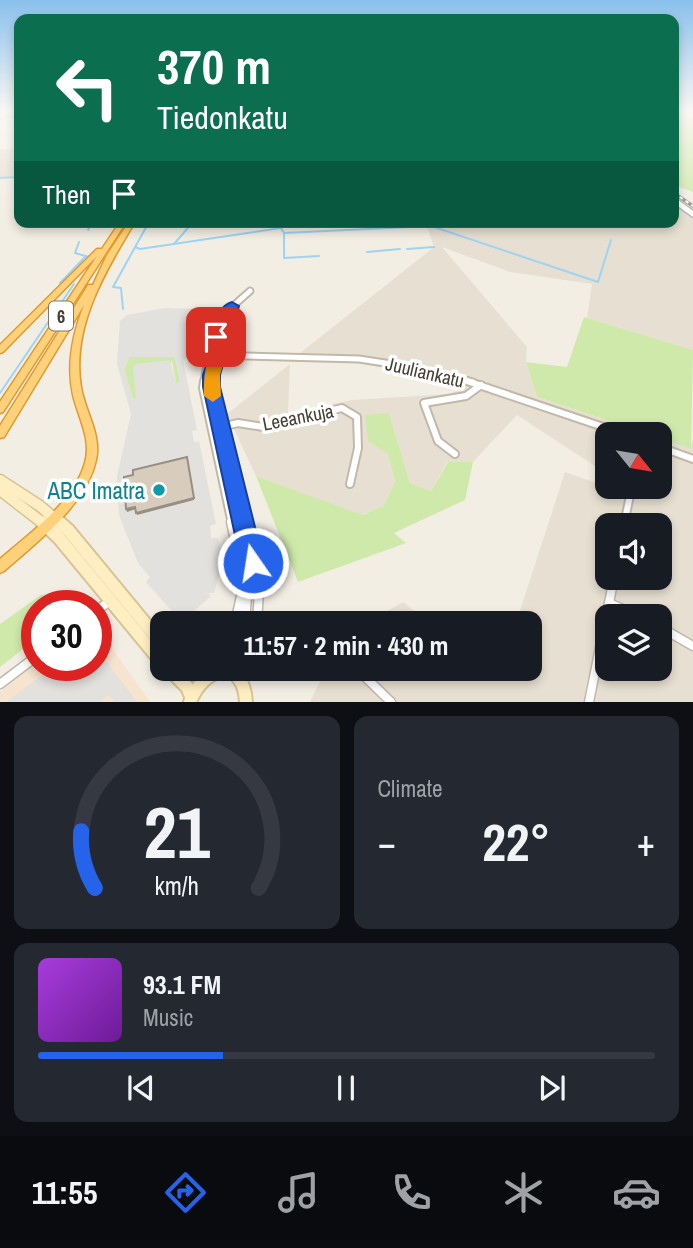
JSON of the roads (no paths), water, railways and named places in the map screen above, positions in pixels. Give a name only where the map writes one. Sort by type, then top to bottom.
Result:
[{"type":"highway","points":[[0,350],[82,270],[118,228]]},
{"type":"highway","name":"6","points":[[0,410],[119,228]]},
{"type":"highway","name":"6","points":[[0,434],[128,228]]},
{"type":"highway","points":[[0,567],[50,521],[75,492],[90,464],[92,438],[76,390],[75,347],[84,315],[111,255]]},
{"type":"main road","points":[[2,485],[50,521],[150,629]]},
{"type":"main road","points":[[50,521],[102,590]]},
{"type":"main road","points":[[112,603],[150,649]]},
{"type":"main road","points":[[181,681],[187,687],[190,699]]},
{"type":"main road","points":[[190,699],[200,681]]},
{"type":"main road","points":[[244,681],[246,702]]},
{"type":"street","points":[[246,611],[244,580],[203,388],[232,306],[250,290]]},
{"type":"street","points":[[214,355],[211,387],[259,591],[258,611]]},
{"type":"street","name":"Juuliankatu","points":[[214,355],[315,356],[378,361],[481,385],[595,424]]},
{"type":"street","points":[[456,454],[438,441],[424,403],[466,396],[481,385]]},
{"type":"street","name":"Leeankuja","points":[[211,430],[238,423],[263,427],[342,408],[357,417],[358,435],[350,484]]},
{"type":"street","points":[[672,451],[693,458]]},
{"type":"street","points":[[239,611],[244,580]]},
{"type":"street","points":[[589,702],[611,590]]},
{"type":"street","points":[[672,635],[693,646]]},
{"type":"street","points":[[0,684],[21,668]]},
{"type":"street","points":[[369,681],[391,702]]},
{"type":"waterway","points":[[0,178],[14,177]]},
{"type":"waterway","points":[[135,247],[146,228]]},
{"type":"waterway","points":[[174,244],[188,228]]},
{"type":"waterway","points":[[174,244],[281,228]]},
{"type":"waterway","points":[[281,228],[284,233],[389,228]]},
{"type":"waterway","points":[[437,228],[598,282],[611,240]]},
{"type":"waterway","points":[[284,234],[284,258],[319,256]]},
{"type":"waterway","points":[[79,242],[75,253],[89,257]]},
{"type":"waterway","points":[[135,247],[140,249],[174,244]]},
{"type":"waterway","points":[[123,309],[121,288],[113,287],[135,247]]},
{"type":"waterway","points":[[407,249],[434,247]]},
{"type":"waterway","points":[[367,252],[400,249]]},
{"type":"waterway","points":[[62,285],[60,283],[85,257]]},
{"type":"waterway","points":[[0,393],[74,284]]},
{"type":"railway","points":[[679,196],[693,206]]},
{"type":"place","name":"ABC Imatra","points":[[159,490]]}]
